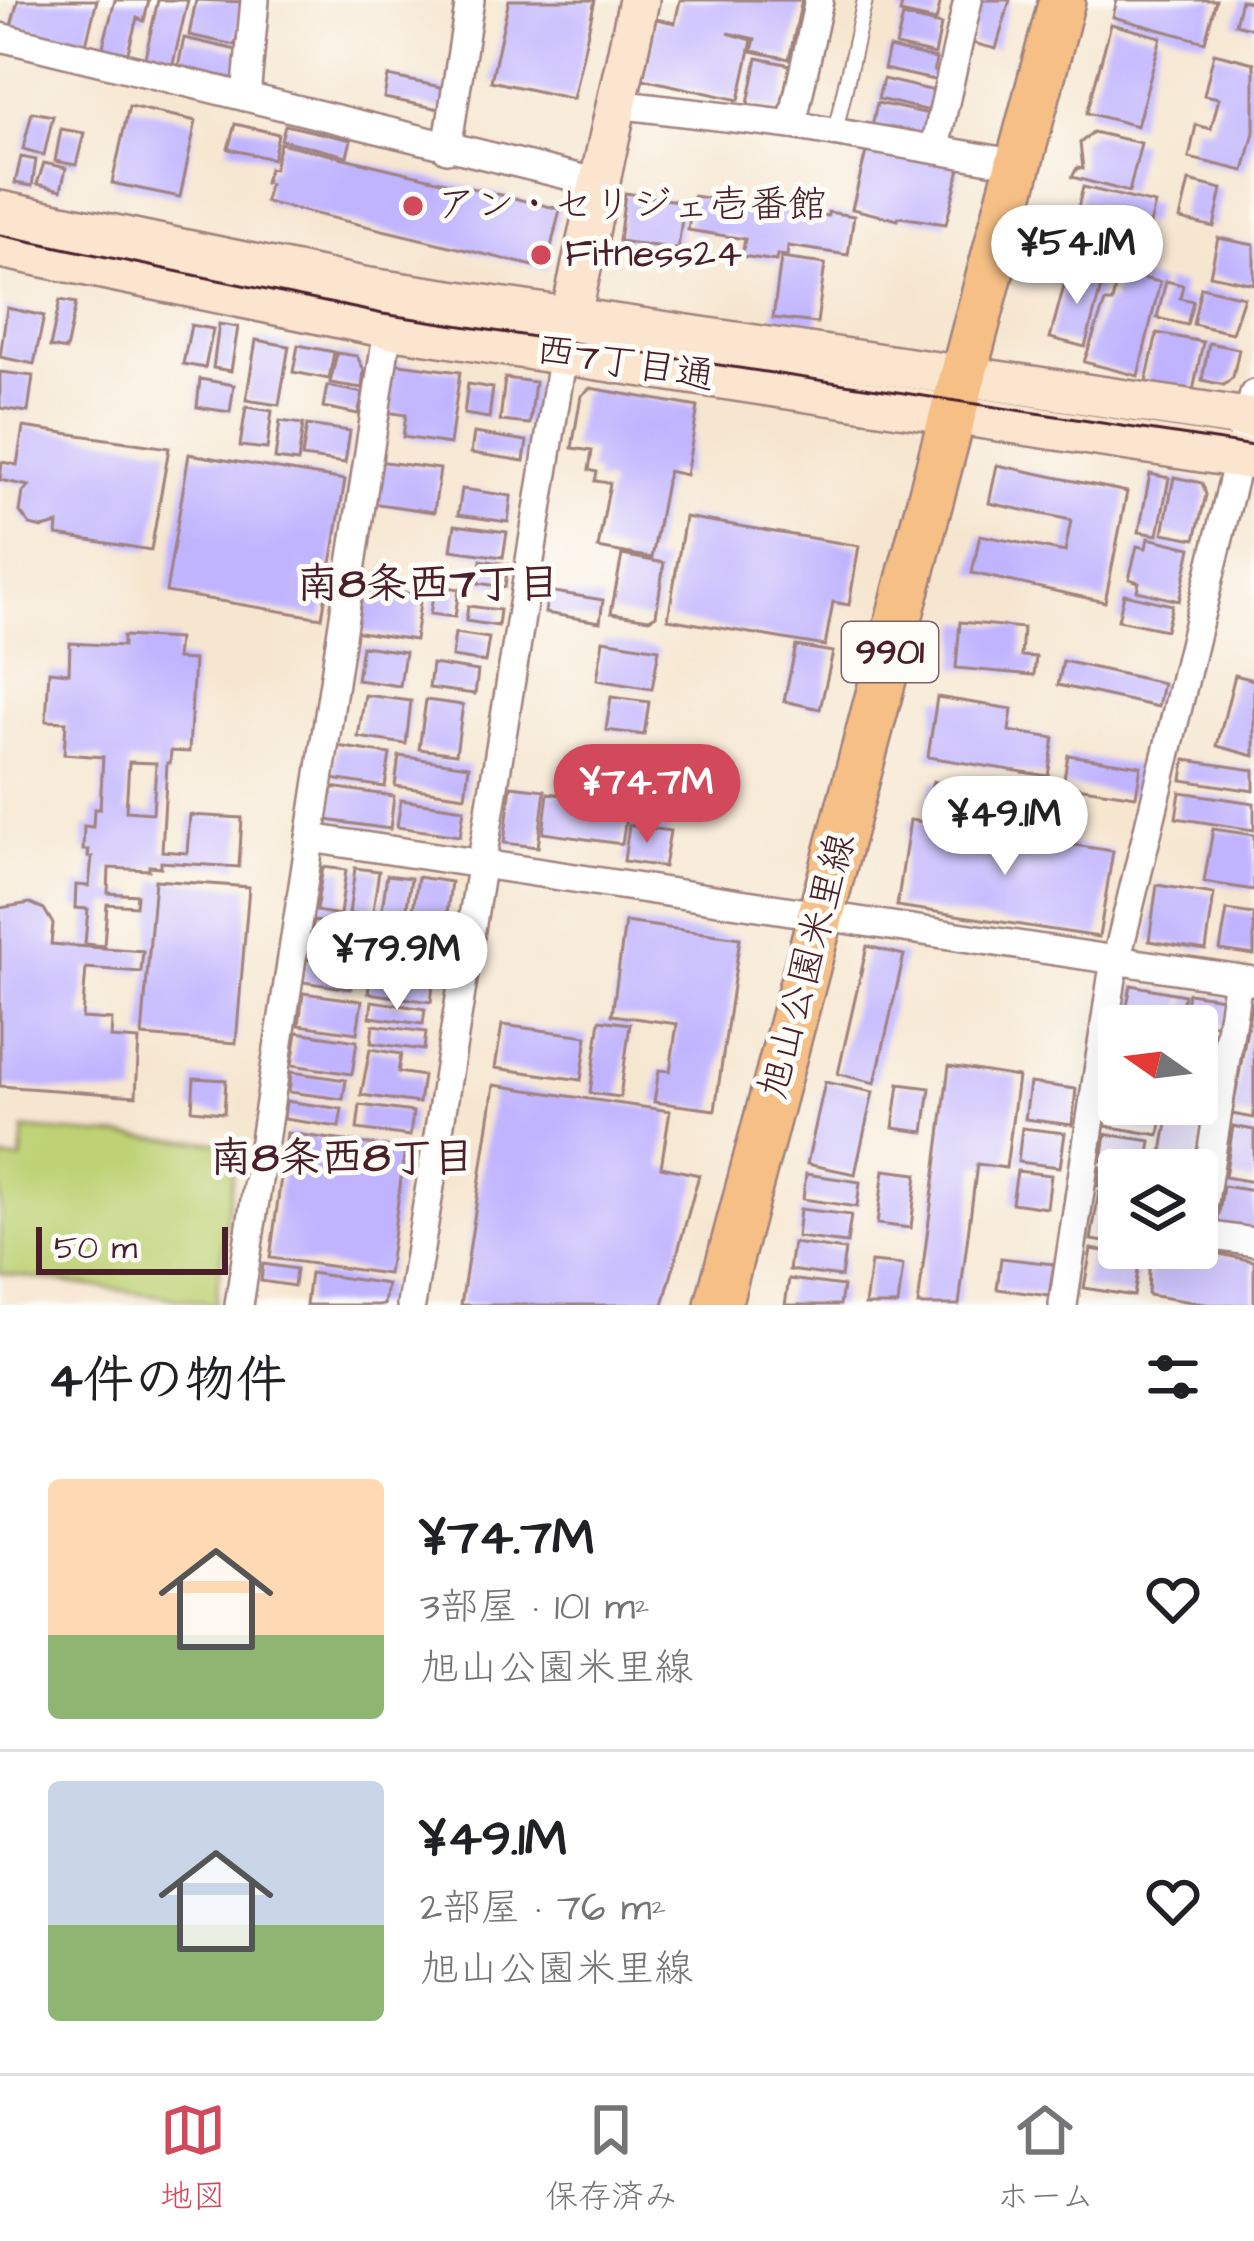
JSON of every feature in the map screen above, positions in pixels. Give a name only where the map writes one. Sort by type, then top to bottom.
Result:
[{"type":"main road","name":"旭山公園米里線","points":[[718,1305],[1062,0]]},
{"type":"street","points":[[246,98],[255,0]]},
{"type":"street","points":[[447,149],[470,0]]},
{"type":"street","points":[[412,1305],[566,337],[639,0]]},
{"type":"street","points":[[793,125],[819,0]]},
{"type":"street","points":[[935,147],[968,0]]},
{"type":"street","points":[[0,37],[599,183]]},
{"type":"street","points":[[616,104],[793,125],[1019,164]]},
{"type":"street","name":"西7丁目通","points":[[0,211],[363,287],[566,337],[957,396],[1246,458]]},
{"type":"street","name":"西7丁目通","points":[[0,248],[388,328],[566,337]]},
{"type":"street","points":[[239,1305],[388,328]]},
{"type":"street","name":"西7丁目通","points":[[957,396],[1252,411]]},
{"type":"street","points":[[1063,1305],[1117,960],[1246,458],[1252,411]]},
{"type":"street","points":[[310,838],[1246,980],[1199,1234],[1254,1242]]},
{"type":"lane","points":[[835,132],[865,0]]},
{"type":"green space","points":[[24,1129],[237,1144],[215,1304],[0,1273],[0,1159],[21,1160]]},
{"type":"building","points":[[18,0],[97,0],[86,44],[11,26]]},
{"type":"building","points":[[115,0],[149,0],[144,21],[137,18],[127,56],[102,50]]},
{"type":"building","points":[[158,0],[188,0],[172,68],[144,62]]},
{"type":"building","points":[[196,0],[245,2],[235,45],[189,35]]},
{"type":"building","points":[[509,0],[595,0],[573,99],[491,81]]},
{"type":"building","points":[[680,0],[802,0],[789,59],[752,51],[755,39],[728,33],[752,40],[739,100],[643,79],[656,19],[675,23]]},
{"type":"building","points":[[903,0],[941,0],[936,21],[900,13]]},
{"type":"building","points":[[974,0],[1010,0],[996,49],[972,43],[976,29],[967,26]]},
{"type":"building","points":[[1117,0],[1216,0],[1205,42],[1113,17]]},
{"type":"building","points":[[1241,0],[1254,3],[1254,29],[1235,24]]},
{"type":"building","points":[[903,16],[941,25],[935,55],[896,46]]},
{"type":"building","points":[[1111,24],[1161,37],[1137,126],[1087,113]]},
{"type":"building","points":[[184,38],[241,51],[235,79],[178,67]]},
{"type":"building","points":[[889,48],[936,59],[938,81],[884,69]]},
{"type":"building","points":[[1214,53],[1254,63],[1254,132],[1244,171],[1189,158],[1196,125],[1211,129],[1219,98],[1204,95]]},
{"type":"building","points":[[757,58],[790,65],[780,111],[748,104]]},
{"type":"building","points":[[388,76],[450,89],[445,110],[384,98]]},
{"type":"building","points":[[883,79],[935,91],[930,111],[878,99]]},
{"type":"building","points":[[877,103],[929,114],[924,138],[872,127]]},
{"type":"building","points":[[129,106],[196,121],[180,197],[112,183]]},
{"type":"building","points":[[32,112],[53,116],[44,155],[23,149]]},
{"type":"building","points":[[235,124],[278,134],[273,159],[228,149]]},
{"type":"building","points":[[285,125],[351,140],[347,156],[281,140]]},
{"type":"building","points":[[61,129],[84,133],[76,165],[55,161]]},
{"type":"building","points":[[1093,132],[1141,143],[1129,192],[1072,177],[1077,168],[1083,169],[1080,143]]},
{"type":"building","name":"アン・セリジェ壱番館","points":[[280,143],[560,209],[546,269],[265,202],[269,184],[265,183]]},
{"type":"building","points":[[867,148],[962,160],[946,224],[898,220],[852,209]]},
{"type":"building","points":[[21,157],[36,160],[32,186],[15,183]]},
{"type":"building","points":[[44,163],[66,168],[61,190],[37,184]]},
{"type":"building","points":[[1189,181],[1222,189],[1214,227],[1180,219]]},
{"type":"building","points":[[1083,187],[1155,204],[1150,224],[1135,221],[1123,272],[1065,262]]},
{"type":"building","points":[[625,193],[684,202],[678,249],[619,241]]},
{"type":"building","points":[[693,196],[854,216],[848,255],[788,246],[787,256],[777,255],[776,261],[742,256],[745,239],[688,230]]},
{"type":"building","points":[[1218,238],[1254,245],[1254,284],[1210,275]]},
{"type":"building","points":[[781,258],[825,264],[817,323],[773,318]]},
{"type":"building","points":[[1069,267],[1104,276],[1085,347],[1050,338]]},
{"type":"building","points":[[1118,273],[1160,282],[1138,376],[1084,362],[1105,302],[1112,302]]},
{"type":"building","points":[[1166,281],[1183,285],[1180,298],[1193,301],[1187,325],[1157,318]]},
{"type":"building","points":[[1201,287],[1244,297],[1232,333],[1193,324]]},
{"type":"building","points":[[60,300],[76,303],[66,350],[50,347]]},
{"type":"building","points":[[7,308],[44,316],[34,364],[0,357]]},
{"type":"building","points":[[219,324],[238,327],[231,371],[213,368]]},
{"type":"building","points":[[191,325],[213,329],[205,368],[183,364]]},
{"type":"building","points":[[1157,333],[1203,342],[1193,391],[1146,382]]},
{"type":"building","points":[[256,340],[289,346],[279,405],[246,400]]},
{"type":"building","points":[[1209,343],[1239,349],[1233,377],[1224,385],[1202,380]]},
{"type":"building","points":[[298,345],[334,352],[329,379],[293,372]]},
{"type":"building","points":[[337,353],[357,356],[364,370],[362,388],[330,383]]},
{"type":"building","points":[[392,363],[460,372],[450,444],[403,437],[406,415],[386,412]]},
{"type":"building","points":[[0,372],[33,376],[28,412],[0,408]]},
{"type":"building","points":[[505,378],[535,382],[530,424],[500,421]]},
{"type":"building","points":[[200,379],[234,385],[230,412],[197,407]]},
{"type":"building","points":[[468,384],[493,388],[489,418],[464,414]]},
{"type":"building","points":[[327,386],[363,393],[358,414],[323,407]]},
{"type":"building","points":[[590,388],[698,407],[686,475],[668,471],[652,558],[598,548],[610,483],[595,481],[597,472],[589,470],[592,451],[572,448],[581,396]]},
{"type":"building","points":[[246,407],[272,411],[267,449],[240,446]]},
{"type":"building","points":[[280,421],[303,424],[298,462],[275,459]]},
{"type":"building","points":[[307,425],[350,431],[345,463],[302,457]]},
{"type":"building","points":[[23,427],[169,448],[151,550],[57,535],[58,524],[30,525],[20,512],[23,492],[29,486],[0,480],[2,462],[17,465]]},
{"type":"building","points":[[474,433],[527,441],[524,461],[471,453]]},
{"type":"building","points":[[189,454],[345,480],[322,618],[166,592]]},
{"type":"building","points":[[377,461],[440,469],[434,512],[372,503]]},
{"type":"building","points":[[997,465],[1127,492],[1105,602],[972,573],[980,535],[1065,552],[1071,520],[989,503]]},
{"type":"building","points":[[1150,474],[1169,478],[1158,535],[1139,532]]},
{"type":"building","points":[[1174,477],[1202,483],[1204,488],[1195,539],[1163,533]]},
{"type":"building","points":[[462,489],[511,496],[508,522],[458,515]]},
{"type":"building","points":[[685,517],[859,546],[849,605],[833,602],[825,646],[668,619]]},
{"type":"building","points":[[455,525],[507,532],[503,557],[451,550]]},
{"type":"building","points":[[1148,538],[1191,548],[1179,601],[1137,591],[1139,582],[1129,579],[1137,546],[1146,548]]},
{"type":"building","points":[[622,555],[664,563],[656,615],[649,619],[611,613]]},
{"type":"building","points":[[481,560],[508,564],[505,587],[478,583]]},
{"type":"building","points":[[435,585],[459,589],[455,617],[430,614]]},
{"type":"building","points":[[360,587],[421,595],[415,640],[353,631]]},
{"type":"building","points":[[548,591],[603,600],[600,622],[545,613]]},
{"type":"building","points":[[1124,594],[1172,605],[1166,630],[1118,620]]},
{"type":"building","points":[[468,606],[500,610],[498,626],[466,621]]},
{"type":"building","points":[[960,622],[1023,628],[1021,656],[1036,657],[1034,675],[956,668]]},
{"type":"building","points":[[455,633],[489,638],[485,662],[452,657]]},
{"type":"building","points":[[123,636],[178,639],[176,659],[194,660],[189,752],[171,751],[167,763],[162,851],[187,853],[190,815],[242,818],[239,867],[161,862],[161,867],[149,866],[149,870],[109,868],[108,893],[137,895],[136,906],[107,904],[104,946],[85,944],[88,909],[75,908],[76,885],[89,886],[92,857],[88,857],[89,850],[83,850],[84,826],[93,827],[94,809],[100,809],[103,757],[64,754],[66,722],[46,721],[49,671],[69,673],[70,643],[123,646]],"holes":[[[129,762],[156,763],[153,813],[126,811]]]},
{"type":"building","points":[[603,640],[659,649],[652,689],[597,680]]},
{"type":"building","points":[[362,646],[405,652],[400,686],[357,680]]},
{"type":"building","points":[[796,646],[833,652],[820,709],[784,701]]},
{"type":"building","points":[[1063,661],[1163,683],[1158,707],[1058,685]]},
{"type":"building","points":[[432,664],[478,671],[475,694],[429,688]]},
{"type":"building","points":[[1235,675],[1254,680],[1254,756],[1217,746]]},
{"type":"building","points":[[365,695],[411,701],[406,744],[358,737]]},
{"type":"building","points":[[611,697],[649,702],[644,735],[606,730]]},
{"type":"building","points":[[937,697],[1012,709],[1009,731],[1054,738],[1048,776],[928,757]]},
{"type":"building","points":[[426,700],[463,705],[456,754],[419,749]]},
{"type":"building","points":[[337,746],[390,754],[385,787],[332,779]]},
{"type":"building","points":[[1068,755],[1141,766],[1136,796],[1063,785]]},
{"type":"building","points":[[399,756],[469,766],[465,796],[395,786]]},
{"type":"building","points":[[1185,760],[1254,770],[1254,791],[1182,780]]},
{"type":"building","points":[[933,781],[961,789],[953,817],[925,809]]},
{"type":"building","points":[[511,786],[545,790],[538,847],[504,843]]},
{"type":"building","points":[[331,787],[394,796],[390,829],[326,820]]},
{"type":"building","points":[[1180,792],[1254,803],[1254,830],[1176,818]]},
{"type":"building","points":[[548,793],[628,804],[622,844],[543,833]]},
{"type":"building","points":[[401,800],[464,809],[460,836],[397,827]]},
{"type":"building","points":[[910,820],[1113,851],[1099,937],[897,906]]},
{"type":"building","points":[[629,825],[670,831],[664,867],[624,861]]},
{"type":"building","points":[[1213,829],[1254,835],[1254,890],[1204,882]]},
{"type":"building","points":[[323,867],[346,870],[340,915],[316,911]]},
{"type":"building","points":[[355,868],[379,871],[372,917],[349,914]]},
{"type":"building","points":[[387,875],[411,878],[405,921],[381,917]]},
{"type":"building","points":[[418,877],[451,882],[445,929],[411,924]]},
{"type":"building","points":[[155,880],[249,887],[236,1043],[142,1036]]},
{"type":"building","points":[[1157,885],[1214,894],[1206,950],[1149,941]]},
{"type":"building","points":[[30,903],[44,909],[53,924],[51,944],[143,951],[141,972],[86,968],[82,1018],[112,1020],[111,1038],[139,1040],[136,1096],[0,1086],[0,908]]},
{"type":"building","points":[[1227,910],[1254,914],[1254,955],[1220,950]]},
{"type":"building","points":[[313,921],[364,928],[362,944],[370,945],[366,973],[354,972],[351,989],[303,982],[306,959],[326,962],[328,947],[310,945]]},
{"type":"building","points":[[625,922],[740,938],[715,1110],[654,1102],[659,1070],[670,1071],[677,1024],[612,1015]]},
{"type":"building","points":[[380,927],[440,935],[437,956],[377,947]]},
{"type":"building","points":[[867,946],[904,955],[875,1083],[838,1074]]},
{"type":"building","points":[[373,961],[435,969],[431,1002],[368,993]]},
{"type":"building","points":[[1131,985],[1184,995],[1182,1005],[1127,1005]]},
{"type":"building","points":[[303,993],[362,1001],[357,1033],[299,1025]]},
{"type":"building","points":[[1188,993],[1230,999],[1226,1026],[1218,1025],[1218,1005],[1186,1005]]},
{"type":"building","points":[[372,1001],[425,1009],[423,1024],[370,1017]]},
{"type":"building","points":[[1254,1001],[1254,1118],[1232,1114]]},
{"type":"building","points":[[600,1020],[630,1024],[620,1097],[590,1093]]},
{"type":"building","points":[[373,1025],[426,1032],[424,1050],[371,1043]]},
{"type":"building","points":[[502,1025],[587,1036],[581,1080],[495,1068]]},
{"type":"building","points":[[297,1032],[357,1041],[352,1074],[292,1065]]},
{"type":"building","points":[[370,1049],[401,1054],[398,1072],[423,1076],[419,1103],[361,1095]]},
{"type":"building","points":[[949,1066],[1018,1077],[1006,1168],[977,1164],[959,1305],[918,1305]]},
{"type":"building","points":[[291,1072],[346,1080],[343,1099],[289,1092]]},
{"type":"building","points":[[194,1078],[226,1080],[224,1113],[192,1110]]},
{"type":"building","points":[[825,1082],[873,1092],[855,1174],[807,1164]]},
{"type":"building","points":[[1030,1083],[1076,1089],[1072,1125],[1025,1119]]},
{"type":"building","points":[[899,1084],[930,1088],[924,1132],[893,1128]]},
{"type":"building","points":[[494,1085],[670,1111],[661,1167],[699,1175],[663,1305],[461,1305]]},
{"type":"building","points":[[286,1101],[342,1109],[339,1127],[284,1119]]},
{"type":"building","points":[[360,1105],[413,1112],[410,1136],[357,1129]]},
{"type":"building","points":[[1105,1125],[1161,1125],[1159,1135]]},
{"type":"building","points":[[1166,1125],[1204,1125],[1200,1149],[1162,1149]]},
{"type":"building","points":[[1233,1126],[1254,1130],[1254,1182],[1225,1177]]},
{"type":"building","points":[[1022,1128],[1065,1133],[1060,1167],[1018,1162]]},
{"type":"building","points":[[287,1133],[405,1149],[388,1274],[270,1258]]},
{"type":"building","points":[[1106,1134],[1151,1141],[1150,1149],[1104,1149]]},
{"type":"building","points":[[884,1170],[917,1174],[911,1228],[877,1224]]},
{"type":"building","points":[[1017,1171],[1051,1175],[1047,1208],[1012,1203]]},
{"type":"building","points":[[806,1174],[860,1182],[857,1207],[803,1199]]},
{"type":"building","points":[[1223,1186],[1254,1191],[1254,1240],[1218,1234]]},
{"type":"building","points":[[1098,1197],[1098,1241],[1091,1240]]},
{"type":"building","points":[[800,1209],[851,1215],[847,1243],[797,1237]]},
{"type":"building","points":[[793,1243],[845,1250],[841,1277],[789,1270]]},
{"type":"building","points":[[1091,1249],[1098,1250],[1098,1269],[1138,1269],[1134,1296],[1084,1288]]},
{"type":"building","points":[[1218,1254],[1254,1261],[1254,1305],[1211,1305],[1148,1295],[1149,1269],[1218,1269]]},
{"type":"building","points":[[1001,1258],[1054,1264],[1049,1296],[997,1289]]},
{"type":"building","points":[[871,1262],[903,1265],[898,1305],[865,1305]]},
{"type":"building","points":[[263,1264],[296,1269],[294,1286],[261,1281]]},
{"type":"building","points":[[310,1273],[387,1284],[384,1305],[306,1305]]},
{"type":"building","points":[[789,1279],[843,1286],[840,1305],[785,1305]]},
{"type":"tram line","points":[[0,235],[383,314],[1254,446]]},
{"type":"place","name":"アン・セリジェ壱番館","points":[[413,206]]},
{"type":"place","name":"Fitness24","points":[[541,255]]},
{"type":"district","name":"南8条西7丁目","points":[[428,585]]},
{"type":"district","name":"南8条西8丁目","points":[[342,1159]]}]
